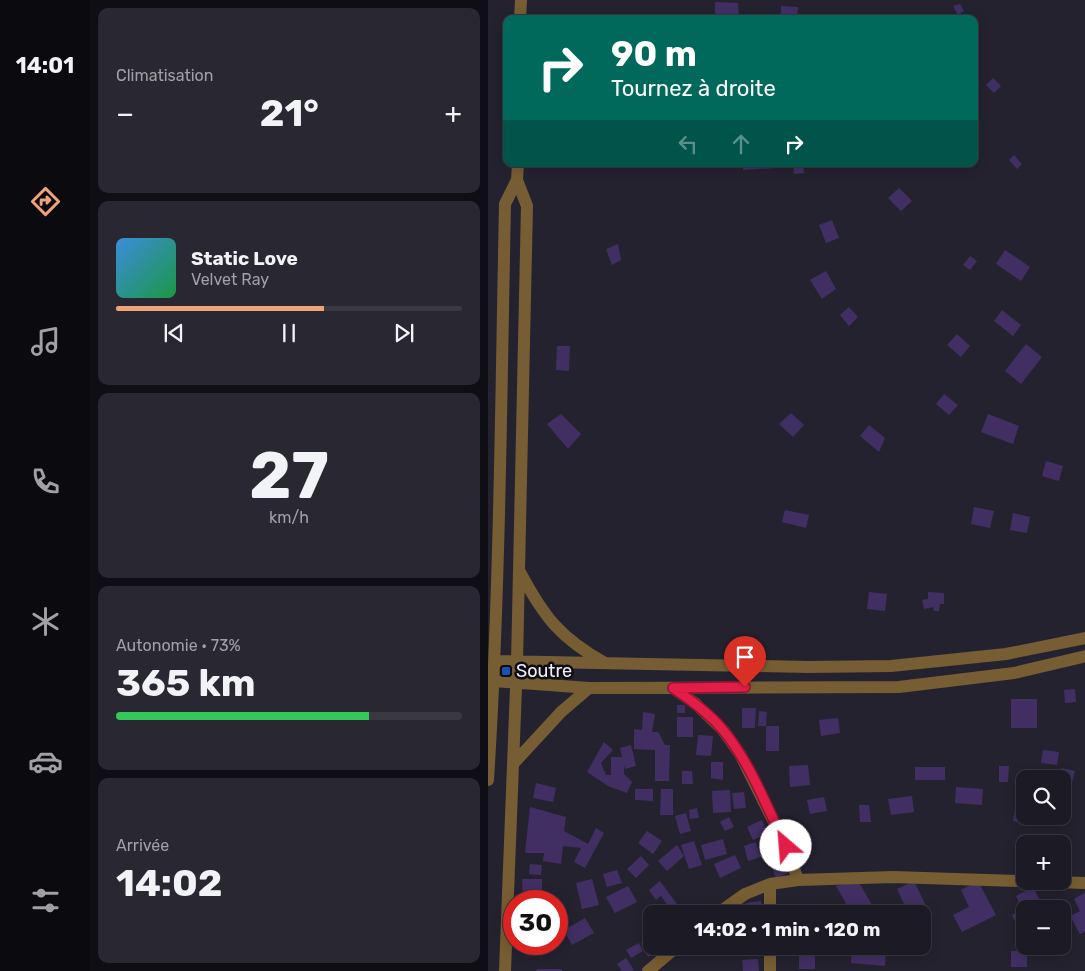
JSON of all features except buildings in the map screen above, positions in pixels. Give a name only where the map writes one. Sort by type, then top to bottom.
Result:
[{"type":"street","points":[[520,0],[520,15]]},
{"type":"street","points":[[505,971],[517,662],[527,206],[518,180],[518,167]]},
{"type":"street","points":[[488,780],[490,708],[494,661],[505,204],[518,180]]},
{"type":"street","points":[[519,571],[535,601],[555,627],[578,647],[608,664]]},
{"type":"street","points":[[494,661],[608,664],[891,666],[1006,654],[1086,638]]},
{"type":"street","points":[[493,681],[589,688],[899,687],[1014,672],[1086,656]]},
{"type":"street","points":[[513,764],[561,712],[589,688]]},
{"type":"street","points":[[673,688],[696,704],[723,730],[740,754],[786,846],[798,880]]},
{"type":"street","points":[[729,905],[744,894],[770,884],[798,880],[894,878],[1086,883]]},
{"type":"street","points":[[770,884],[770,905]]},
{"type":"street","points":[[648,971],[667,955]]},
{"type":"street","points":[[770,955],[770,971]]},
{"type":"place","name":"Soutre","points":[[506,671]]},
{"type":"route","points":[[745,687],[673,688],[696,704],[723,730],[740,754],[786,846]]}]
